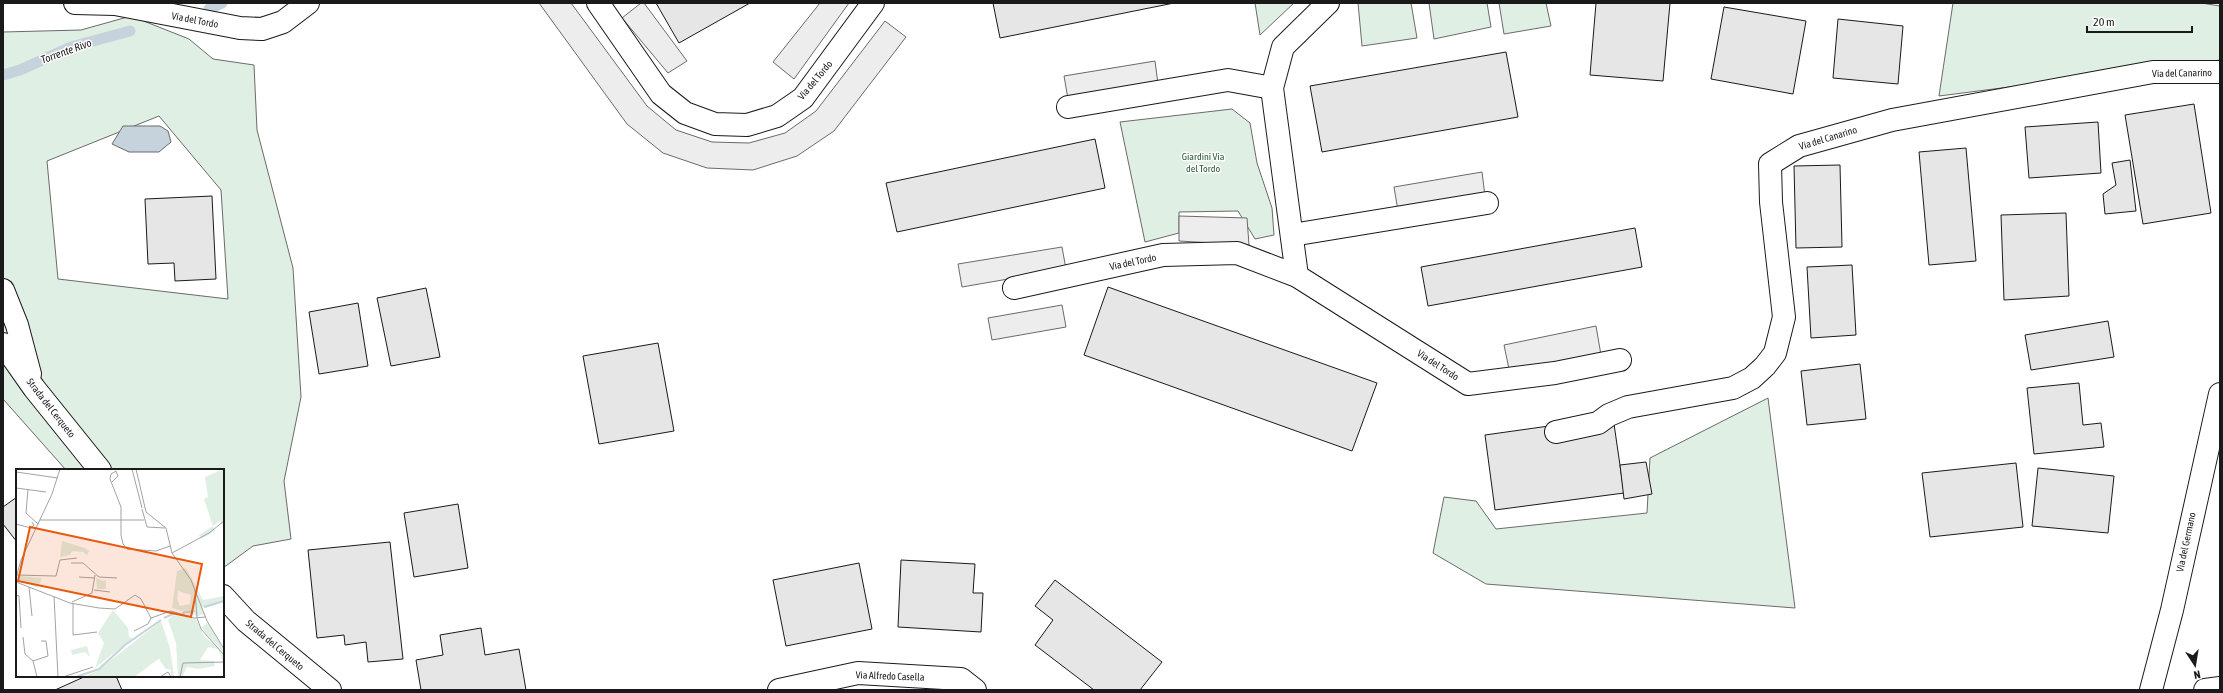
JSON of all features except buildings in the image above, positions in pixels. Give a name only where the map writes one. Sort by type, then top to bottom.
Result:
[{"type":"street","name":"Via del Tordo","points":[[75,3],[115,4],[240,28],[262,29],[283,22],[308,3]]},
{"type":"street","name":"Via del Tordo","points":[[598,3],[661,94],[685,113],[709,122],[715,124],[747,125],[777,116],[803,98],[873,3]]},
{"type":"street","points":[[1298,276],[1272,88],[1283,46],[1328,3]]},
{"type":"street","name":"Via del Canarino","points":[[1556,432],[1598,424],[1609,415],[1628,407],[1733,388],[1752,378],[1765,366],[1775,353],[1784,317],[1771,202],[1770,164],[1799,146],[1892,120],[2153,72],[2220,72]]},
{"type":"street","points":[[1068,107],[1228,80],[1272,88]]},
{"type":"street","points":[[1292,235],[1487,203]]},
{"type":"street","name":"Via del Tordo","points":[[1014,288],[1172,255],[1237,252],[1298,276],[1468,384],[1555,374],[1620,360]]},
{"type":"street","points":[[3,290],[17,324],[34,388]]},
{"type":"street","name":"Strada del Cerqueto","points":[[3,344],[34,388],[99,469]]},
{"type":"street","name":"Via del Germano","points":[[2151,690],[2172,610],[2220,394]]},
{"type":"street","name":"Strada del Cerqueto","points":[[224,597],[246,621],[330,690]]},
{"type":"street","name":"Via Alfredo Casella","points":[[779,690],[858,673],[961,680],[975,690]]},
{"type":"street","points":[[2205,690],[2220,688]]},
{"type":"green space","points":[[1255,3],[1294,3],[1260,35]]},
{"type":"green space","points":[[1358,3],[1411,3],[1417,38],[1362,46]]},
{"type":"green space","points":[[1429,3],[1487,3],[1491,27],[1434,39]]},
{"type":"green space","points":[[1499,3],[1546,3],[1551,26],[1504,34]]},
{"type":"green space","points":[[1953,3],[2201,3],[2220,6],[2220,60],[1939,96]]},
{"type":"green space","points":[[131,16],[189,39],[213,59],[254,65],[257,130],[293,268],[301,397],[284,481],[291,539],[253,546],[224,567],[224,469],[65,469],[3,399],[3,32],[81,30]],"holes":[[[159,116],[221,190],[228,299],[58,279],[47,161]]]},
{"type":"green space","name":"Giardini Via del Tordo","points":[[1232,109],[1250,123],[1257,163],[1272,208],[1274,235],[1255,239],[1238,211],[1179,212],[1179,233],[1145,242],[1120,122]]},
{"type":"green space","points":[[1768,398],[1795,608],[1486,584],[1433,553],[1444,497],[1476,501],[1496,529],[1647,513],[1650,458]]},
{"type":"shaded area","points":[[539,3],[571,3],[647,106],[676,130],[712,142],[749,143],[785,133],[816,111],[885,21],[906,37],[834,131],[797,156],[753,170],[707,168],[663,153],[627,124]]},
{"type":"shaded area","points":[[641,3],[644,3],[687,61],[668,73],[622,18]]},
{"type":"shaded area","points":[[820,3],[849,3],[794,79],[773,62]]},
{"type":"shaded area","points":[[1155,61],[1158,84],[1068,99],[1064,76]]},
{"type":"shaded area","points":[[123,126],[160,126],[168,131],[171,142],[159,152],[129,152],[112,144]]},
{"type":"shaded area","points":[[1482,172],[1485,196],[1398,211],[1394,187]]},
{"type":"shaded area","points":[[1179,216],[1247,218],[1249,245],[1179,241]]},
{"type":"shaded area","points":[[1062,247],[1066,269],[962,287],[958,264]]},
{"type":"shaded area","points":[[1062,305],[1066,327],[992,340],[988,318]]},
{"type":"shaded area","points":[[1596,326],[1601,355],[1510,374],[1504,345]]},
{"type":"waterway","name":"Torrente Rivo","points":[[209,9],[222,3]]},
{"type":"waterway","name":"Torrente Rivo","points":[[3,75],[20,70],[71,47],[130,31]]}]
